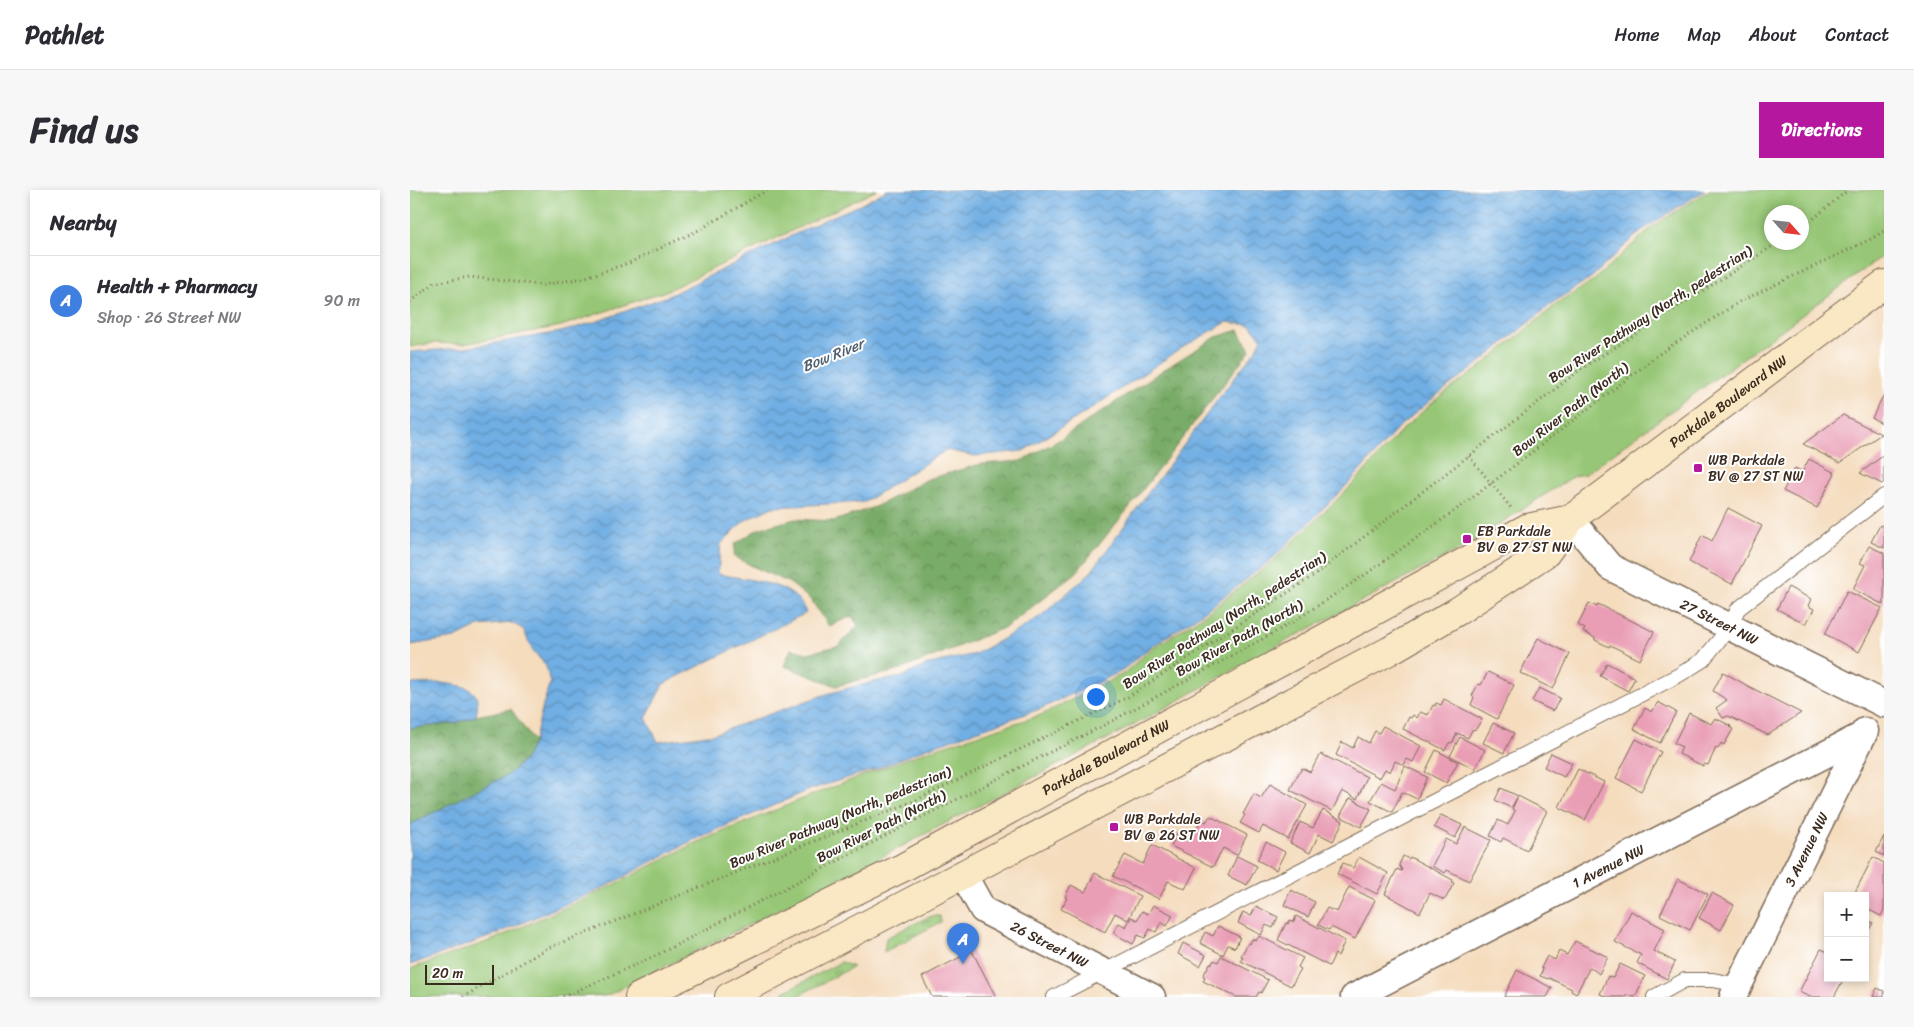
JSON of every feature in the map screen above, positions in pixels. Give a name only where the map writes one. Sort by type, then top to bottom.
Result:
[{"type":"main road","name":"Parkdale Boulevard NW","points":[[729,997],[1311,693],[1458,611],[1546,553],[1571,519],[1884,284]]},
{"type":"main road","name":"Parkdale Boulevard NW","points":[[639,997],[902,868],[1527,528],[1571,519]]},
{"type":"street","name":"27 Street NW","points":[[1571,519],[1610,568],[1883,703]]},
{"type":"street","name":"3 Avenue NW","points":[[1736,991],[1863,735],[1883,703]]},
{"type":"street","name":"1 Avenue NW","points":[[1354,997],[1863,735]]},
{"type":"street","name":"26 Street NW","points":[[963,874],[983,910],[1152,997]]},
{"type":"lane","points":[[1054,997],[1679,675],[1703,660],[1729,628],[1738,609],[1884,496]]},
{"type":"lane","points":[[1654,997],[1685,980],[1713,980],[1736,991]]},
{"type":"path","points":[[410,302],[434,283],[469,277],[542,285],[583,278],[638,259],[699,230],[767,190]]},
{"type":"path","points":[[1809,222],[1848,190]]},
{"type":"path","name":"Bow River Path (North)","points":[[563,997],[657,955],[918,819],[1110,722],[1288,626],[1366,574],[1491,484],[1662,352],[1718,314],[1884,231]]},
{"type":"path","name":"Bow River Pathway (North, pedestrian)","points":[[463,997],[546,949],[914,801],[1128,697],[1316,574],[1581,369],[1767,250]]},
{"type":"path","points":[[1469,456],[1517,514]]},
{"type":"green space","points":[[410,190],[877,190],[666,291],[561,326],[464,344],[434,343],[410,347]]},
{"type":"green space","points":[[1709,190],[1884,190],[1884,255],[1585,474],[1574,476],[1460,549],[1260,655],[1149,717],[816,891],[606,996],[410,997],[410,969],[495,939],[606,889],[693,844],[812,795],[927,751],[1041,715],[1123,674],[1149,651],[1207,613],[1272,562],[1353,484],[1404,428],[1439,397],[1479,368],[1557,304],[1594,280],[1652,227]]},
{"type":"green space","points":[[1239,330],[1250,350],[1128,509],[1076,573],[1006,627],[900,670],[836,686],[784,666],[791,649],[808,653],[838,646],[858,626],[852,616],[829,626],[811,600],[790,583],[734,556],[735,544],[758,529],[795,519],[834,521],[877,506],[928,479],[981,464],[1021,461],[1061,439],[1163,370],[1216,337]]},
{"type":"green space","points":[[511,709],[534,742],[525,759],[508,775],[410,825],[410,728],[456,723],[476,716]]},
{"type":"green space","points":[[932,916],[940,916],[941,922],[884,952],[886,938]]},
{"type":"green space","points":[[841,962],[853,967],[796,997],[782,997],[784,992]]},
{"type":"water","name":"Bow River","points":[[887,190],[1705,190],[1641,231],[1592,277],[1555,301],[1437,395],[1401,425],[1350,482],[1270,561],[1205,611],[1147,650],[1120,672],[1040,709],[927,748],[873,770],[812,789],[693,840],[605,887],[492,936],[410,965],[410,825],[508,775],[525,759],[534,742],[550,683],[546,666],[532,649],[523,629],[512,623],[479,626],[455,638],[410,645],[410,352],[464,348],[561,332],[598,321],[668,296],[826,219],[860,205]],"holes":[[[1227,322],[1250,325],[1262,339],[1256,350],[1091,572],[1041,616],[975,654],[929,664],[902,677],[872,682],[826,694],[714,734],[658,742],[646,718],[663,684],[806,613],[800,602],[792,594],[781,588],[718,574],[721,544],[744,521],[772,507],[865,502],[946,450],[975,456],[1023,451],[1083,414],[1182,348]]]},
{"type":"water","points":[[442,683],[458,685],[470,690],[477,699],[476,716],[456,723],[410,728],[410,684]]},
{"type":"building","points":[[1884,394],[1884,424],[1872,418]]},
{"type":"building","points":[[1843,415],[1881,434],[1840,463],[1803,444]]},
{"type":"building","points":[[1884,455],[1884,482],[1882,484],[1860,473]]},
{"type":"building","points":[[1809,459],[1835,473],[1817,508],[1783,491],[1795,468],[1802,472]]},
{"type":"building","points":[[1728,508],[1762,526],[1732,584],[1689,562],[1702,535],[1712,541]]},
{"type":"building","points":[[1880,525],[1884,527],[1884,548],[1871,542]]},
{"type":"building","points":[[1869,546],[1884,553],[1884,605],[1853,589],[1865,565],[1860,563]]},
{"type":"building","points":[[1788,587],[1811,599],[1808,606],[1814,609],[1806,624],[1777,609]]},
{"type":"building","points":[[1847,591],[1882,608],[1859,652],[1825,634]]},
{"type":"building","points":[[1589,603],[1597,607],[1598,604],[1654,632],[1640,660],[1610,645],[1609,647],[1583,632],[1585,629],[1578,625]]},
{"type":"building","points":[[1538,638],[1570,654],[1553,689],[1520,673]]},
{"type":"building","points":[[1607,663],[1635,678],[1628,691],[1600,676]]},
{"type":"building","points":[[1488,672],[1514,685],[1497,719],[1471,705],[1474,697],[1472,696],[1478,684],[1481,685]]},
{"type":"building","points":[[1723,672],[1801,713],[1768,735],[1728,716],[1723,718],[1716,708],[1727,700],[1713,691]]},
{"type":"building","points":[[1539,688],[1560,698],[1553,711],[1532,701]]},
{"type":"building","points":[[1444,699],[1482,719],[1476,729],[1472,730],[1468,738],[1457,733],[1453,742],[1449,743],[1445,750],[1403,729],[1409,717],[1411,718],[1413,715],[1417,718],[1420,712],[1428,715],[1433,705],[1435,706],[1436,703],[1441,705]]},
{"type":"building","points":[[1658,702],[1676,712],[1660,743],[1634,729],[1645,708],[1652,712]]},
{"type":"building","points":[[1689,713],[1711,724],[1715,718],[1731,726],[1733,729],[1724,745],[1721,743],[1718,749],[1716,748],[1708,765],[1704,764],[1703,766],[1679,754],[1682,747],[1674,743]]},
{"type":"building","points":[[1493,723],[1514,733],[1504,753],[1483,743]]},
{"type":"building","points":[[1383,726],[1421,746],[1413,762],[1407,759],[1404,765],[1395,761],[1390,772],[1385,769],[1380,778],[1336,755],[1342,742],[1353,748],[1358,737],[1369,743],[1375,731],[1379,733]]},
{"type":"building","points":[[1460,737],[1485,750],[1475,769],[1450,756]]},
{"type":"building","points":[[1636,739],[1661,752],[1641,791],[1616,778]]},
{"type":"building","points":[[1436,750],[1458,762],[1446,783],[1425,772]]},
{"type":"building","points":[[1551,753],[1572,763],[1564,777],[1544,767]]},
{"type":"building","points":[[1321,754],[1367,777],[1357,799],[1342,791],[1332,811],[1290,790],[1302,768],[1310,772]]},
{"type":"building","points":[[1405,766],[1427,777],[1417,799],[1402,792],[1392,812],[1370,801],[1381,782],[1395,789]]},
{"type":"building","points":[[1578,769],[1604,782],[1585,820],[1559,807]]},
{"type":"building","points":[[1270,784],[1307,805],[1288,839],[1263,826],[1259,833],[1240,823],[1254,794],[1261,798]]},
{"type":"building","points":[[1501,788],[1518,796],[1511,808],[1495,800]]},
{"type":"building","points":[[1518,796],[1547,811],[1527,850],[1503,838],[1501,842],[1490,836],[1498,820],[1508,825],[1515,811],[1512,809]]},
{"type":"building","points":[[1350,798],[1371,809],[1361,827],[1340,816]]},
{"type":"building","points":[[1323,810],[1343,821],[1333,841],[1319,834],[1310,853],[1290,843],[1300,822],[1313,828]]},
{"type":"building","points":[[1441,815],[1462,825],[1455,838],[1434,827]]},
{"type":"building","points":[[1210,816],[1247,835],[1237,855],[1223,848],[1213,867],[1171,846],[1177,833],[1182,835],[1185,829],[1194,833],[1201,820],[1206,822]]},
{"type":"building","points":[[1465,827],[1491,840],[1469,881],[1447,870],[1445,873],[1432,866],[1446,839],[1456,844]]},
{"type":"building","points":[[1884,836],[1884,856],[1876,852]]},
{"type":"building","points":[[1266,842],[1285,852],[1276,870],[1257,860]]},
{"type":"building","points":[[1152,845],[1196,868],[1185,889],[1168,881],[1159,899],[1113,876],[1125,855],[1143,864]]},
{"type":"building","points":[[1237,856],[1257,866],[1247,885],[1228,876]]},
{"type":"building","points":[[1403,856],[1409,859],[1410,857],[1453,880],[1452,882],[1454,883],[1444,900],[1430,893],[1420,913],[1385,894],[1397,869],[1402,870],[1399,865]]},
{"type":"building","points":[[1359,857],[1388,873],[1377,894],[1337,874],[1343,863],[1353,868]]},
{"type":"building","points":[[1873,857],[1884,863],[1884,910],[1881,916],[1869,910],[1869,892],[1855,892]]},
{"type":"building","points":[[1095,873],[1140,896],[1128,920],[1115,913],[1105,932],[1061,909],[1071,885],[1085,892]]},
{"type":"building","points":[[1678,879],[1708,894],[1690,930],[1660,915]]},
{"type":"building","points":[[1349,887],[1375,900],[1355,939],[1331,927],[1329,930],[1318,925],[1327,908],[1337,912]]},
{"type":"building","points":[[1291,890],[1315,902],[1308,917],[1284,905]]},
{"type":"building","points":[[1712,893],[1734,905],[1721,930],[1699,918]]},
{"type":"building","points":[[1153,905],[1173,915],[1167,926],[1161,922],[1156,932],[1150,929],[1145,938],[1138,935],[1133,944],[1113,933],[1119,923],[1126,927],[1131,917],[1137,920],[1142,911],[1148,914]]},
{"type":"building","points":[[1256,906],[1278,917],[1273,928],[1266,925],[1261,935],[1238,923],[1243,912],[1251,916]]},
{"type":"building","points":[[1631,911],[1665,929],[1654,951],[1675,962],[1667,979],[1637,963],[1641,955],[1615,942]]},
{"type":"building","points":[[1296,916],[1345,941],[1338,956],[1335,954],[1329,966],[1278,940],[1286,923],[1288,924],[1290,920],[1294,922]]},
{"type":"building","points":[[1869,921],[1873,923],[1869,930]]},
{"type":"building","points":[[1218,926],[1240,937],[1235,948],[1228,945],[1223,955],[1200,943],[1205,932],[1213,936]]},
{"type":"building","points":[[1259,936],[1303,958],[1298,967],[1301,969],[1291,986],[1241,961],[1243,957],[1241,956],[1248,943],[1250,944],[1252,939],[1256,941]]},
{"type":"building","points":[[1575,941],[1608,957],[1599,974],[1590,967],[1576,994],[1571,991],[1572,989],[1549,978],[1540,976],[1543,969],[1541,968],[1547,956],[1555,960],[1559,951],[1567,955]]},
{"type":"building","points":[[1183,943],[1206,955],[1200,966],[1178,954]]},
{"type":"building","points":[[1821,949],[1824,950],[1824,982],[1842,982],[1834,997],[1810,997],[1799,992]]},
{"type":"building","points":[[972,951],[996,997],[932,997],[922,977]]},
{"type":"building","points":[[1221,956],[1268,980],[1261,993],[1259,992],[1256,997],[1236,997],[1203,981],[1205,977],[1203,976],[1210,963],[1212,964],[1214,960],[1218,962]]},
{"type":"building","points":[[1620,964],[1645,976],[1635,997],[1627,995],[1625,997],[1607,997],[1600,994],[1608,976],[1613,978]]},
{"type":"building","points":[[1517,970],[1552,988],[1547,997],[1504,997]]},
{"type":"building","points":[[1877,988],[1884,991],[1884,997],[1873,997]]},
{"type":"place","name":"WB Parkdale BV @ 27 ST NW","points":[[1698,468]]},
{"type":"place","name":"EB Parkdale BV @ 27 ST NW","points":[[1467,539]]},
{"type":"place","name":"WB Parkdale BV @ 26 ST NW","points":[[1114,827]]},
{"type":"place","name":"Health + Pharmacy","points":[[963,964]]}]
